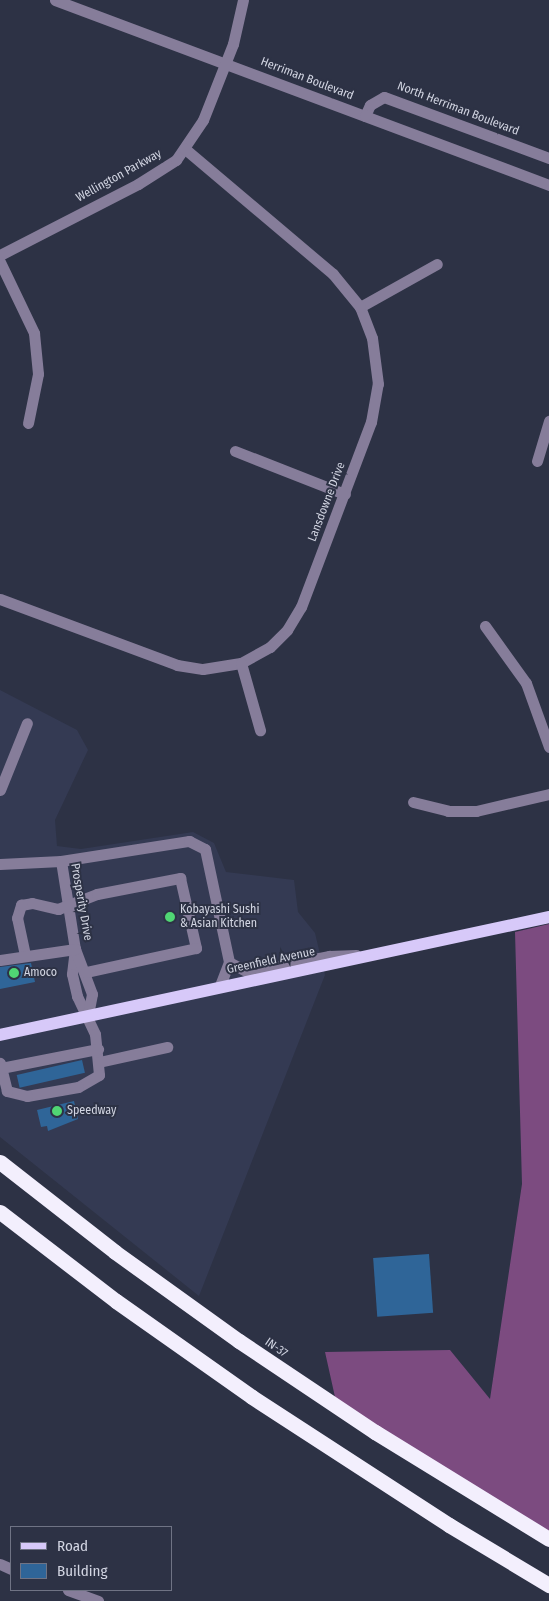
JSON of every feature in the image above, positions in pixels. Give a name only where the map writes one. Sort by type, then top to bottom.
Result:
[{"type":"highway","points":[[0,1150],[110,1236],[115,1252]]},
{"type":"highway","name":"IN-37","points":[[0,1162],[115,1252],[239,1341],[375,1432],[549,1540]]},
{"type":"highway","points":[[0,1212],[108,1296],[252,1397],[449,1526],[549,1585]]},
{"type":"main road","name":"Greenfield Avenue","points":[[0,1035],[88,1014],[549,917]]},
{"type":"street","name":"Herriman Boulevard","points":[[55,0],[80,4],[225,63],[549,185]]},
{"type":"street","name":"Wellington Parkway","points":[[0,255],[166,168],[185,149],[203,120],[225,63],[243,0]]},
{"type":"street","name":"North Herriman Boulevard","points":[[365,116],[370,105],[384,97],[549,158]]},
{"type":"street","name":"Lansdowne Drive","points":[[0,599],[177,665],[216,669],[242,663],[270,647],[294,620],[345,494],[377,399],[376,354],[360,307],[333,274],[185,149]]},
{"type":"street","points":[[0,262],[34,333],[38,374],[28,423]]},
{"type":"street","points":[[360,307],[437,264]]},
{"type":"street","points":[[537,461],[549,421]]},
{"type":"street","points":[[235,451],[345,494]]},
{"type":"street","points":[[485,626],[526,683],[549,747]]},
{"type":"street","points":[[242,663],[260,730]]},
{"type":"street","points":[[0,790],[27,723]]},
{"type":"street","points":[[413,802],[448,811],[476,811],[549,794]]},
{"type":"street","points":[[61,861],[189,841],[205,849],[229,962],[220,986]]},
{"type":"street","name":"Prosperity Drive","points":[[0,864],[61,861],[75,949],[72,974],[77,996],[88,1014]]},
{"type":"street","points":[[25,955],[17,918],[21,905],[32,903],[58,910],[97,894],[180,878],[196,948],[86,972]]},
{"type":"street","points":[[0,960],[75,949]]},
{"type":"street","name":"Prosperity Drive","points":[[75,949],[86,972],[92,994],[88,1014]]},
{"type":"street","points":[[229,962],[248,972],[329,956],[376,954]]},
{"type":"street","points":[[88,1014],[98,1050],[98,1075],[78,1087],[27,1096],[7,1091],[1,1066],[98,1050]]},
{"type":"street","points":[[98,1062],[167,1047]]},
{"type":"street","points":[[71,1591],[98,1601]]},
{"type":"shaded area","points":[[0,690],[77,730],[88,750],[55,820],[57,846],[81,849],[193,832],[214,843],[226,872],[294,880],[298,912],[315,933],[325,975],[199,1296],[0,1137]]},
{"type":"shaded area","points":[[549,924],[549,1538],[337,1406],[325,1352],[450,1350],[490,1399],[522,1184],[515,932]]},
{"type":"building","points":[[31,963],[35,982],[0,989],[0,967]]},
{"type":"building","points":[[82,1060],[85,1073],[20,1088],[17,1075]]},
{"type":"building","points":[[74,1101],[78,1119],[48,1131],[47,1126],[41,1127],[37,1110]]},
{"type":"building","points":[[429,1254],[433,1313],[377,1317],[373,1258]]},
{"type":"place","name":"Kobayashi Sushi & Asian Kitchen","points":[[170,917]]},
{"type":"place","name":"Amoco","points":[[14,973]]},
{"type":"place","name":"Speedway","points":[[57,1111]]}]
